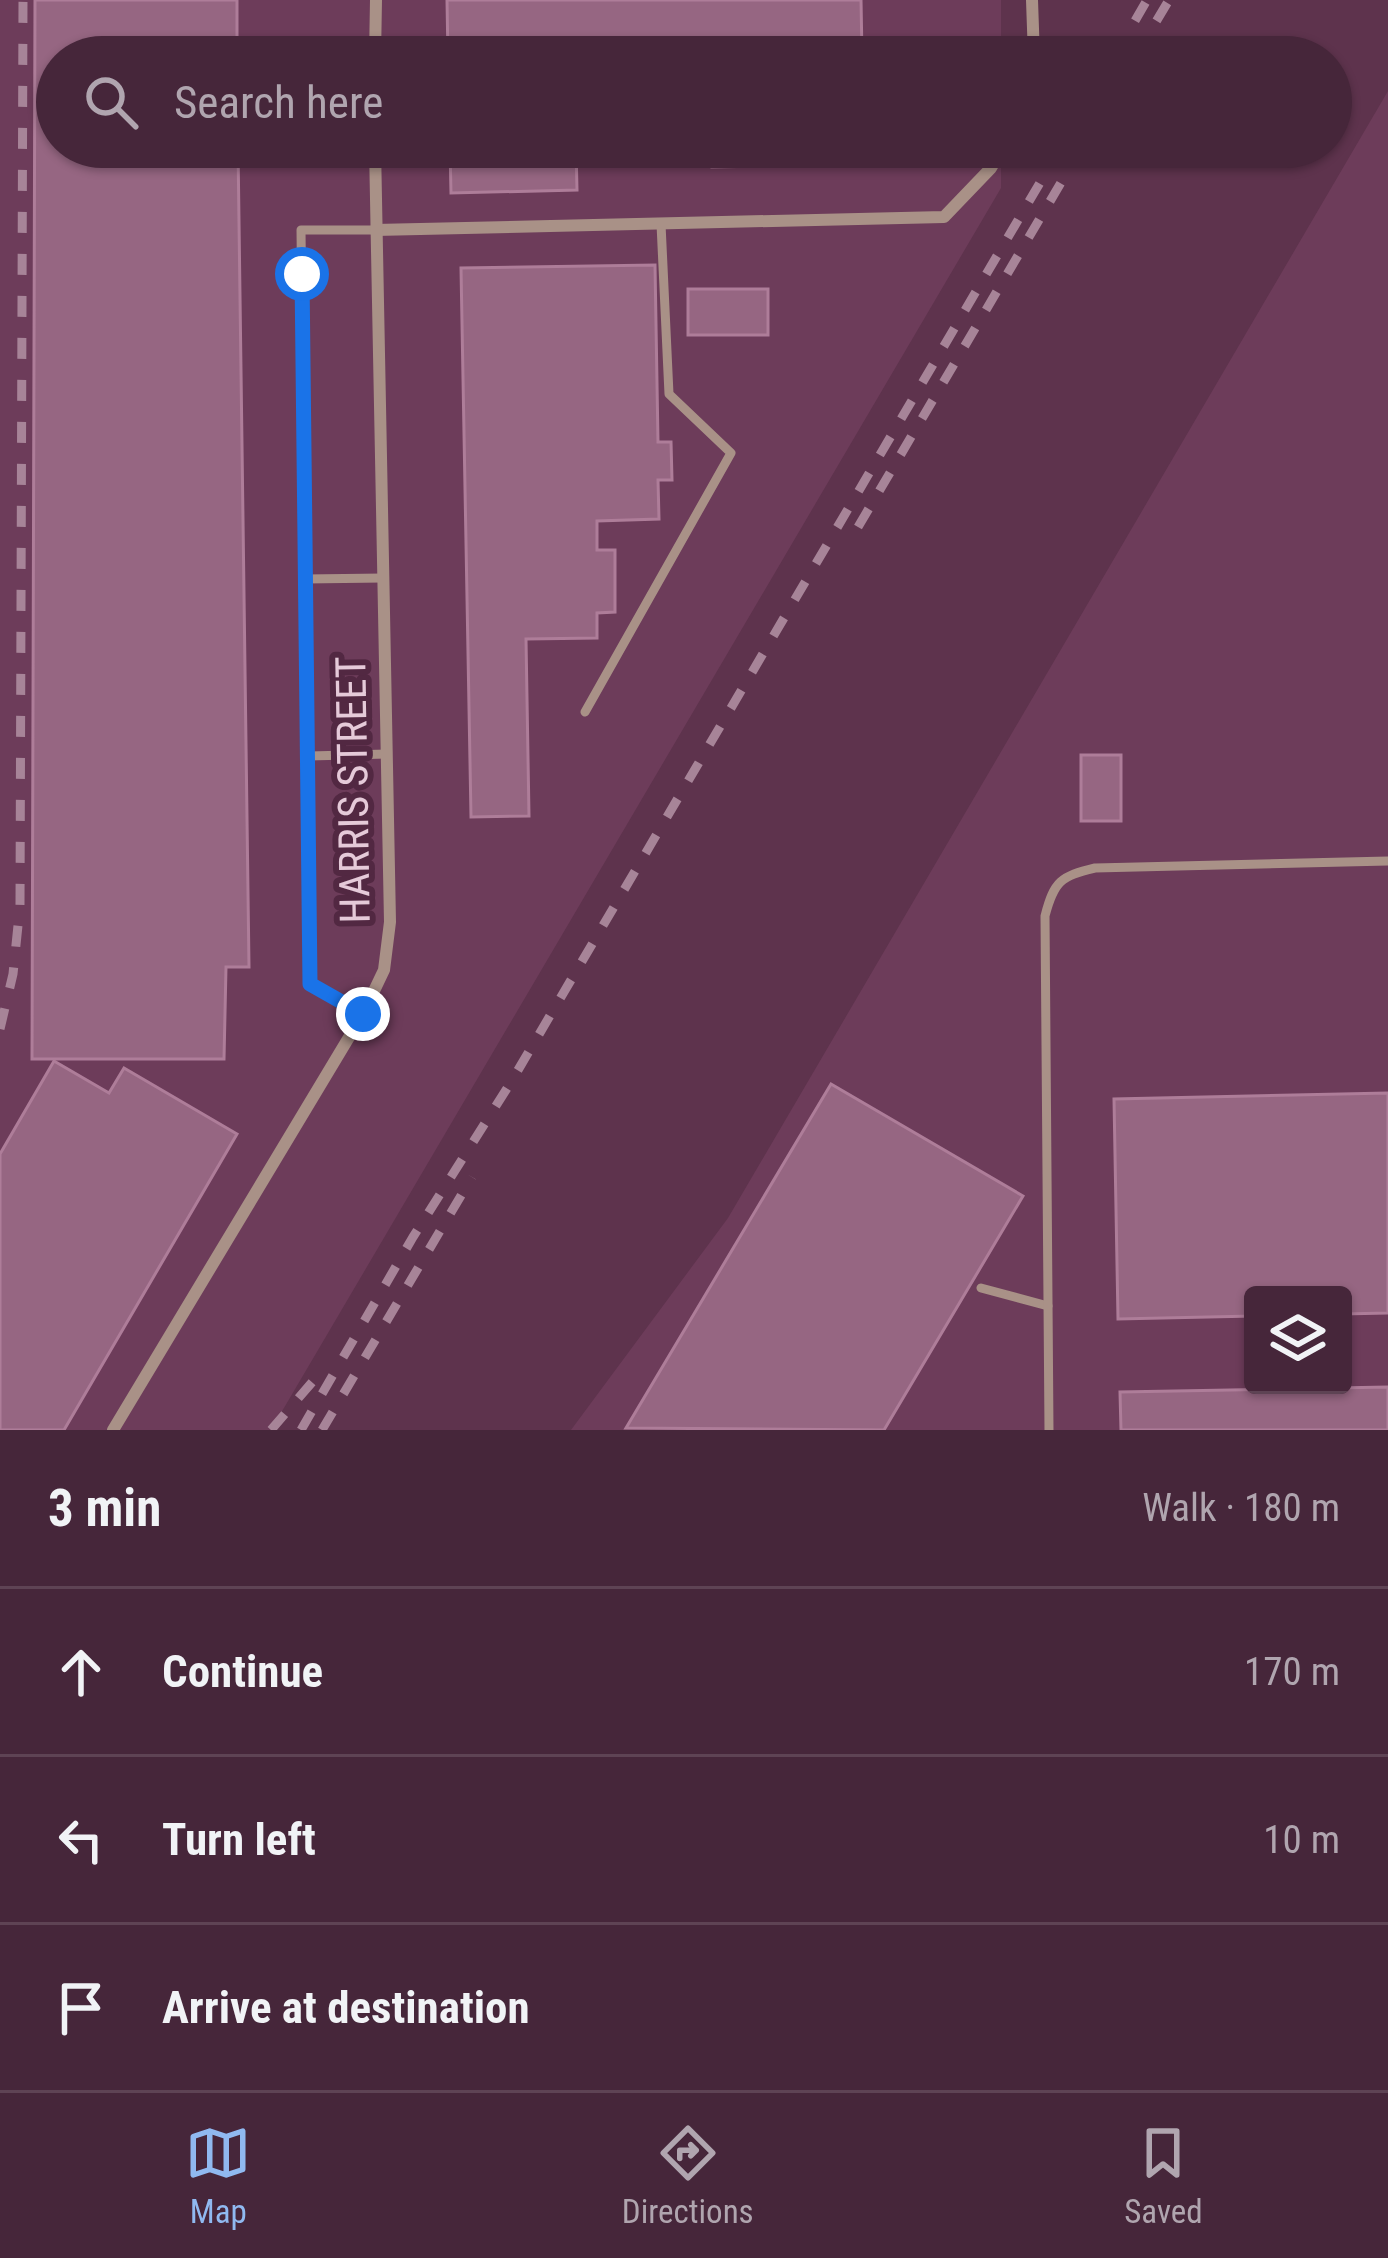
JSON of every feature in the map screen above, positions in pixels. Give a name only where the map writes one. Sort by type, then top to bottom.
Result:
[{"type":"street","points":[[375,36],[376,0]]},
{"type":"street","points":[[1032,0],[1033,36]]},
{"type":"street","name":"HARRIS STREET","points":[[113,1430],[363,1014],[383,970],[389,934],[375,168]]},
{"type":"street","points":[[374,230],[944,217],[991,168]]},
{"type":"lane","points":[[585,712],[731,453],[669,394],[661,224]]},
{"type":"lane","points":[[363,1014],[310,984],[302,230],[374,230]]},
{"type":"lane","points":[[305,579],[383,578]]},
{"type":"lane","points":[[309,756],[387,754]]},
{"type":"lane","points":[[1048,1430],[1046,916],[1052,890],[1069,874],[1096,868],[1388,861]]},
{"type":"lane","points":[[981,1288],[1048,1306]]},
{"type":"shaded area","points":[[0,0],[1001,0],[1001,36],[36,36],[36,168],[1001,168],[1001,188],[271,1430],[0,1430]]},
{"type":"shaded area","points":[[1388,91],[1388,1430],[571,1430],[728,1218],[1343,168],[1352,168],[1352,152]]},
{"type":"building","points":[[35,0],[237,0],[237,36],[36,36],[36,168],[238,168],[249,967],[226,967],[224,1059],[32,1059]]},
{"type":"building","points":[[447,0],[861,0],[862,36],[448,36]]},
{"type":"building","points":[[450,168],[576,168],[577,190],[451,193]]},
{"type":"building","points":[[655,265],[658,442],[671,442],[672,480],[658,480],[659,519],[597,521],[597,550],[615,550],[615,612],[597,613],[597,638],[526,639],[529,816],[471,817],[461,268]]},
{"type":"building","points":[[688,289],[768,289],[768,335],[688,335]]},
{"type":"building","points":[[1081,755],[1121,755],[1121,821],[1081,821]]},
{"type":"building","points":[[54,1061],[109,1093],[124,1068],[237,1134],[64,1430],[0,1430],[0,1154]]},
{"type":"building","points":[[831,1084],[1023,1196],[884,1430],[626,1428]]},
{"type":"building","points":[[1388,1093],[1388,1313],[1352,1314],[1352,1286],[1244,1286],[1244,1316],[1118,1319],[1114,1099]]},
{"type":"building","points":[[1388,1387],[1388,1430],[1121,1430],[1120,1392],[1352,1394],[1352,1388]]},
{"type":"railway","points":[[0,1029],[13,974],[20,906],[23,0]]},
{"type":"railway","points":[[1126,36],[1147,0]]},
{"type":"railway","points":[[1148,36],[1169,0]]},
{"type":"railway","points":[[301,1430],[1049,168]]},
{"type":"railway","points":[[858,527],[1070,168]]},
{"type":"railway","points":[[322,1430],[472,1177]]},
{"type":"railway","points":[[271,1430],[314,1380]]},
{"type":"route","points":[[302,274],[310,984],[363,1014]]}]
